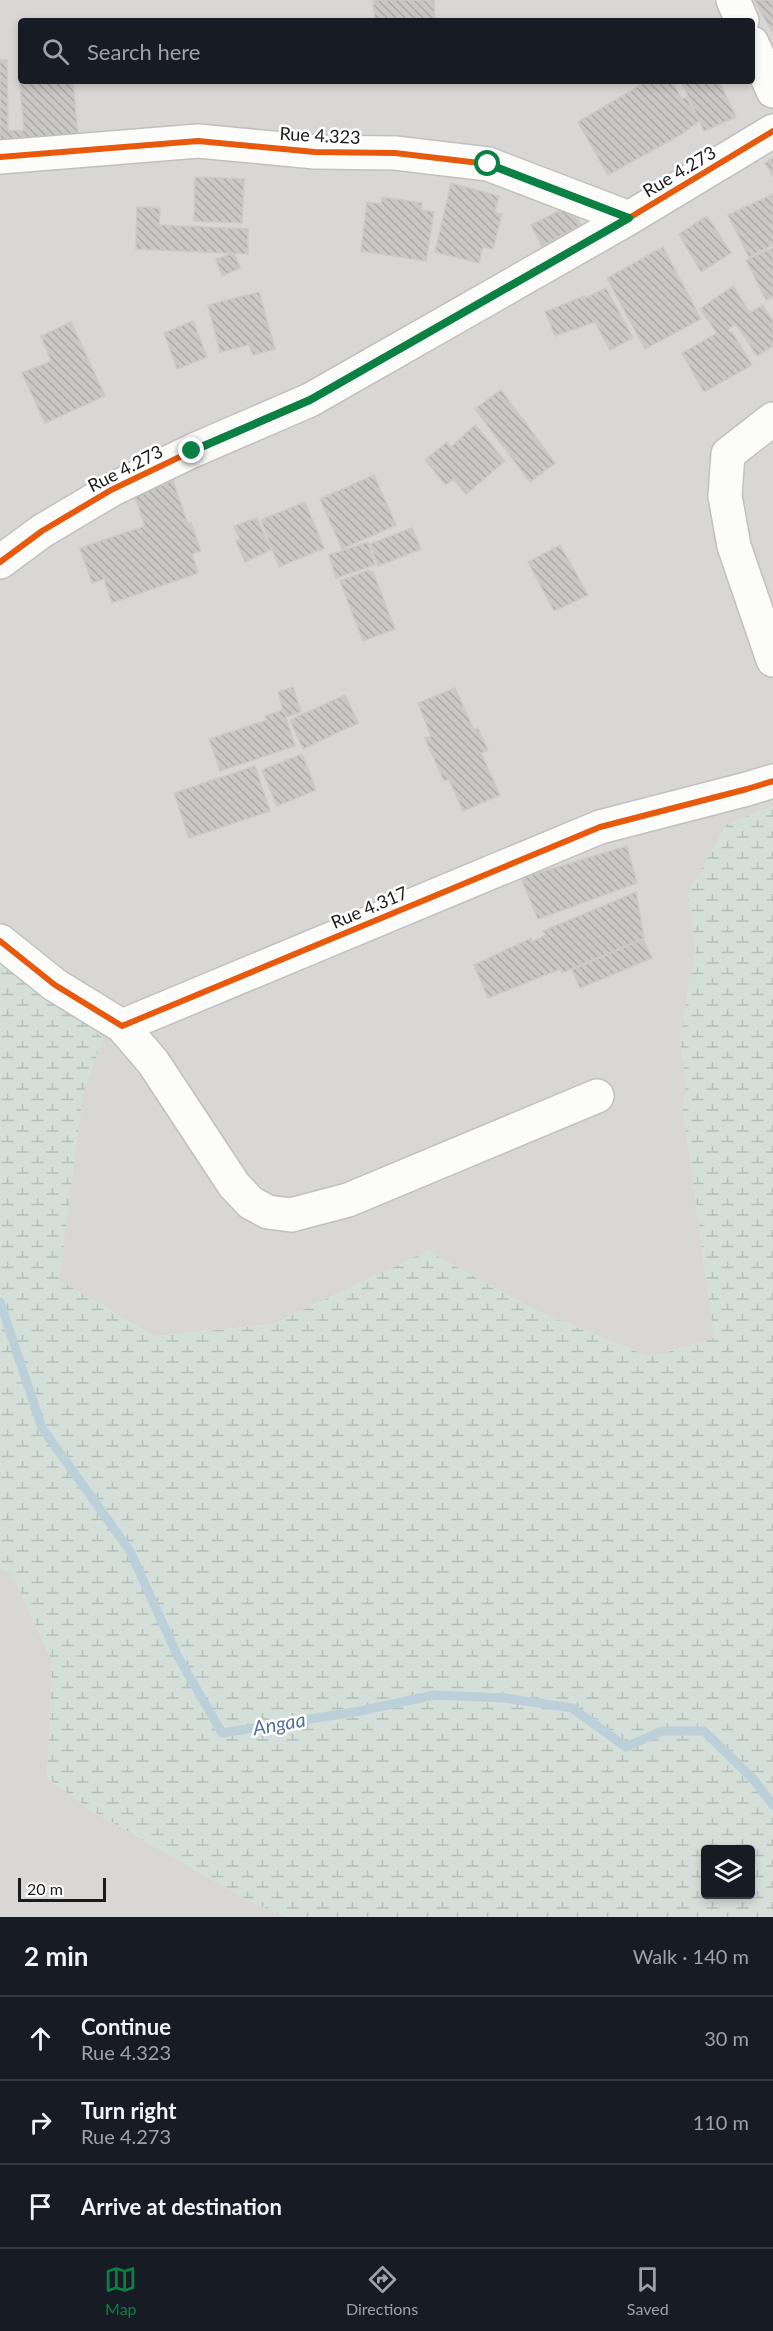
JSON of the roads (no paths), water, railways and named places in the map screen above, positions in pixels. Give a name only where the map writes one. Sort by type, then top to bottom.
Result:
[{"type":"street","points":[[733,0],[741,18]]},
{"type":"street","points":[[755,50],[773,91]]},
{"type":"street","name":"Rue 4.273","points":[[0,562],[42,531],[111,490],[192,451],[310,400],[629,218],[773,131]]},
{"type":"street","name":"Rue 4.323","points":[[0,157],[198,141],[315,152],[395,153],[488,164],[629,218]]},
{"type":"street","points":[[773,419],[728,454],[725,496],[734,546],[773,660]]},
{"type":"street","name":"Rue 4.317","points":[[122,1026],[600,827],[773,781]]},
{"type":"street","points":[[0,941],[55,985],[122,1026],[153,1062],[234,1185],[251,1203],[268,1212],[291,1215],[348,1200],[597,1096]]},
{"type":"waterway","name":"Angaa","points":[[0,1302],[42,1428],[130,1551],[177,1655],[222,1733],[360,1711],[434,1695],[505,1698],[572,1708],[626,1747],[662,1731],[704,1731],[754,1780],[773,1805]]}]
